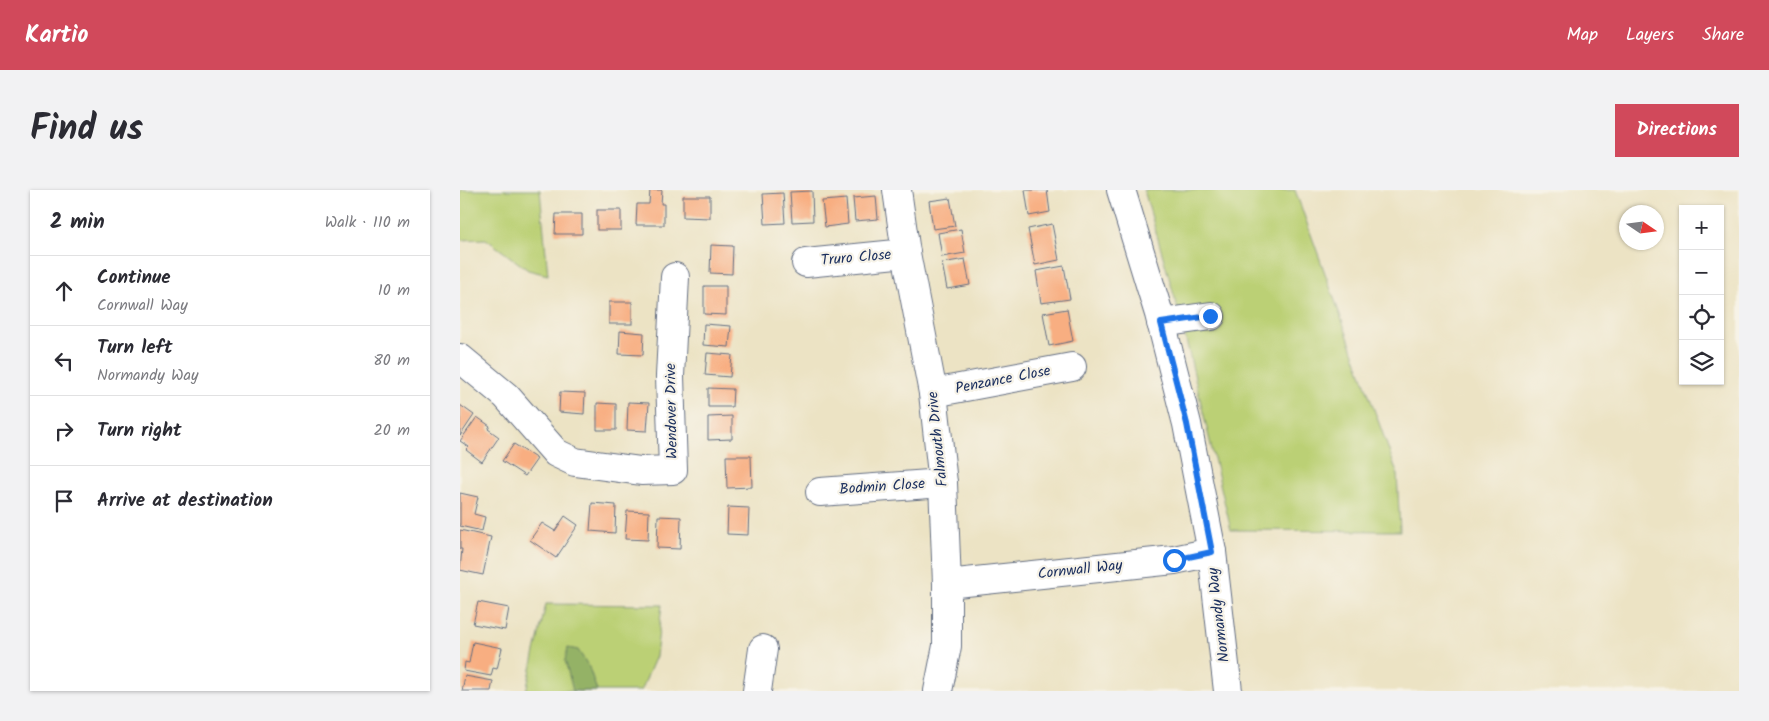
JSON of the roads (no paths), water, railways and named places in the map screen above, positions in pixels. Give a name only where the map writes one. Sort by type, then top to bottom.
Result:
[{"type":"street","name":"Falmouth Drive","points":[[897,190],[906,253],[933,393],[943,483],[947,584],[947,646],[938,691]]},
{"type":"street","name":"Normandy Way","points":[[1121,190],[1161,323],[1187,424],[1212,552],[1228,691]]},
{"type":"street","name":"Truro Close","points":[[806,263],[906,253]]},
{"type":"street","name":"Wendover Drive","points":[[460,358],[506,396],[556,453],[575,462],[641,471],[673,470],[670,376],[675,277]]},
{"type":"street","points":[[1161,323],[1210,316]]},
{"type":"street","name":"Penzance Close","points":[[933,393],[1072,367]]},
{"type":"street","name":"Bodmin Close","points":[[820,492],[943,483]]},
{"type":"street","name":"Cornwall Way","points":[[947,584],[1174,560],[1212,552]]},
{"type":"street","points":[[758,691],[764,648]]}]
